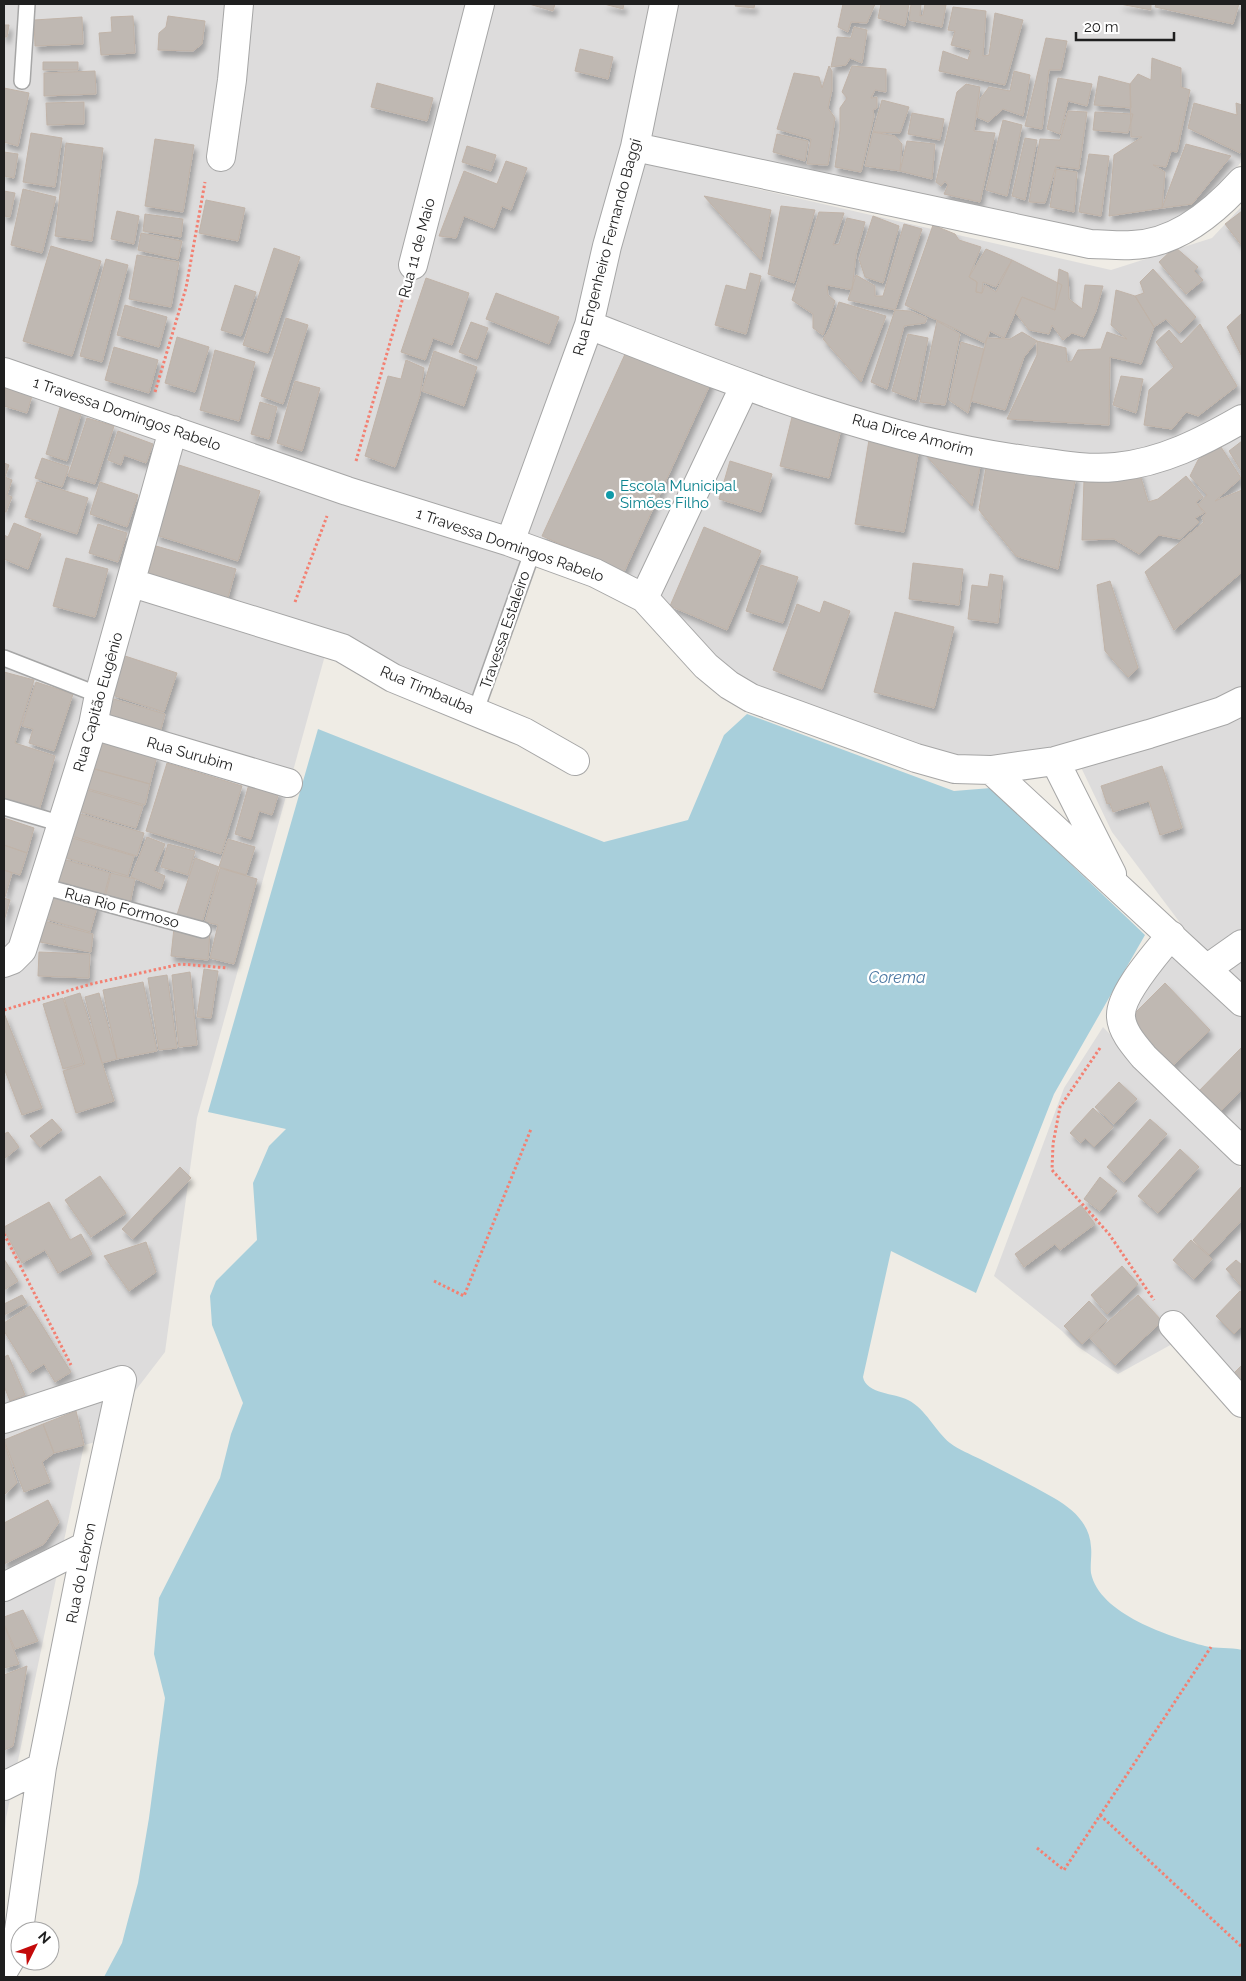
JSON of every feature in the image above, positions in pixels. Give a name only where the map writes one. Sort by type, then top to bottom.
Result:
[{"type":"street","points":[[221,157],[232,80],[239,4]]},
{"type":"street","name":"Rua 11 de Maio","points":[[413,265],[480,4]]},
{"type":"street","name":"Rua Engenheiro Fernando Baggi","points":[[522,546],[588,325],[607,246],[635,147],[664,4]]},
{"type":"street","points":[[635,147],[1090,244],[1134,245],[1169,238],[1201,220],[1242,181]]},
{"type":"street","name":"Rua Dirce Amorim","points":[[588,325],[745,385],[914,438],[990,455],[1084,467],[1116,467],[1162,458],[1194,446],[1242,419]]},
{"type":"street","name":"1 Travessa Domingos Rabelo","points":[[4,372],[342,490],[522,546],[595,573],[644,598],[706,666],[729,685],[752,698],[916,758],[955,770],[991,770],[1055,760],[1150,734],[1222,711],[1242,701]]},
{"type":"street","points":[[644,598],[745,385]]},
{"type":"street","name":"Rua Capitão Eugênio","points":[[4,963],[12,960],[22,950],[93,725],[99,695],[132,584],[174,430]]},
{"type":"street","name":"Rua Timbauba","points":[[132,584],[342,648],[393,678],[476,710],[524,732],[575,761]]},
{"type":"street","name":"Rua Surubim","points":[[93,725],[288,782]]},
{"type":"street","points":[[1055,760],[1119,889]]},
{"type":"street","points":[[991,770],[1119,889],[1208,968],[1242,1002]]},
{"type":"street","points":[[1171,935],[1141,972],[1128,993],[1121,1017],[1130,1041],[1134,1046],[1242,1151]]},
{"type":"street","points":[[1208,968],[1242,944]]},
{"type":"street","points":[[1173,1325],[1242,1403]]},
{"type":"street","name":"Rua do Lebron","points":[[4,1970],[10,1960],[19,1930],[42,1767],[86,1546],[122,1380],[85,1392]]},
{"type":"street","points":[[4,1419],[85,1392]]},
{"type":"street","points":[[4,1587],[86,1546]]},
{"type":"street","points":[[4,1786],[42,1767]]},
{"type":"lane","points":[[22,82],[27,4]]},
{"type":"lane","name":"Travessa Estaleiro","points":[[476,710],[522,546]]},
{"type":"lane","points":[[4,658],[99,695]]},
{"type":"lane","points":[[4,807],[62,824]]},
{"type":"lane","name":"Rua Rio Formoso","points":[[42,886],[203,930]]},
{"type":"path","points":[[147,421],[186,288],[208,164],[221,157]]},
{"type":"path","name":"Rua 11 de Maio","points":[[284,631],[342,490],[413,265]]},
{"type":"path","points":[[4,1010],[91,984],[181,964],[228,968]]},
{"type":"path","points":[[1121,1017],[1060,1107],[1052,1144],[1052,1170],[1109,1234],[1173,1325]]},
{"type":"path","points":[[434,1281],[464,1296],[532,1129]]},
{"type":"path","points":[[4,1234],[85,1392]]},
{"type":"path","points":[[1037,1848],[1064,1870],[1211,1647]]},
{"type":"path","points":[[1100,1815],[1242,1947]]},
{"type":"shaded area","points":[[4,4],[654,4],[640,162],[1111,270],[1212,238],[1242,206],[1242,984],[1184,928],[1112,832],[1078,761],[981,770],[712,672],[638,598],[537,554],[473,707],[332,630],[197,1118],[165,1352],[96,1442],[84,1445],[6,1818],[4,1846]]},
{"type":"shaded area","points":[[672,4],[1242,4],[1242,161],[1194,218],[1099,240],[644,144]]},
{"type":"shaded area","points":[[1173,953],[1242,1013],[1242,1142],[1130,1036],[1133,1005]]},
{"type":"shaded area","points":[[1103,1027],[1242,1169],[1242,1383],[1192,1333],[1118,1374],[1077,1346],[1062,1331],[994,1276],[1064,1088]]},
{"type":"water","name":"Corema","points":[[747,714],[954,791],[991,788],[1145,935],[1054,1094],[976,1293],[891,1251],[863,1377],[869,1387],[908,1400],[914,1404],[953,1445],[1045,1493],[1074,1512],[1084,1524],[1090,1539],[1091,1573],[1097,1588],[1121,1612],[1174,1637],[1210,1647],[1242,1650],[1242,1977],[104,1977],[122,1943],[138,1883],[149,1818],[165,1698],[154,1654],[159,1598],[220,1478],[231,1434],[243,1403],[212,1325],[210,1296],[216,1281],[257,1240],[253,1183],[269,1146],[286,1129],[208,1112],[318,729],[604,842],[688,820],[724,735]]},
{"type":"building","points":[[529,4],[555,4],[553,11]]},
{"type":"building","points":[[604,4],[624,4],[623,9]]},
{"type":"building","points":[[736,4],[755,4],[754,8],[735,6]]},
{"type":"building","points":[[843,4],[875,4],[867,23],[851,22],[848,32],[838,27]]},
{"type":"building","points":[[881,4],[909,4],[905,26],[878,18]]},
{"type":"building","points":[[911,4],[921,4],[920,16],[923,15],[925,4],[946,5],[942,27],[909,20]]},
{"type":"building","points":[[1120,4],[1151,4],[1151,10]]},
{"type":"building","points":[[1156,4],[1239,4],[1233,24],[1155,7]]},
{"type":"building","points":[[953,7],[986,11],[983,56],[989,55],[995,13],[1023,20],[1005,85],[939,71],[943,51],[968,60],[971,50],[951,45],[955,31],[948,30]]},
{"type":"building","points":[[133,16],[135,53],[101,55],[99,33],[112,32],[111,17]]},
{"type":"building","points":[[168,16],[205,21],[202,44],[193,51],[158,50],[159,33],[166,27]]},
{"type":"building","points":[[82,17],[83,44],[35,46],[34,20]]},
{"type":"building","points":[[4,25],[9,25],[7,37],[4,37]]},
{"type":"building","points":[[854,27],[867,30],[862,63],[850,58],[846,65],[831,67],[837,37],[851,38]]},
{"type":"building","points":[[1046,38],[1067,41],[1061,70],[1049,70],[1042,129],[1025,126]]},
{"type":"building","points":[[580,49],[613,57],[608,79],[575,71]]},
{"type":"building","points":[[1152,58],[1181,68],[1181,87],[1190,90],[1177,152],[1171,151],[1166,167],[1153,165],[1165,172],[1162,208],[1109,216],[1114,155],[1142,137],[1131,137],[1130,84],[1138,74],[1151,80]]},
{"type":"building","points":[[43,62],[78,62],[78,70],[43,70]]},
{"type":"building","points":[[829,66],[832,71],[832,90],[828,108],[835,118],[828,165],[807,164],[811,139],[777,129],[794,73],[819,77],[822,88]]},
{"type":"building","points":[[852,66],[886,69],[886,92],[875,90],[871,98],[877,97],[877,108],[873,110],[874,116],[861,172],[835,167],[840,130],[840,108],[847,98],[842,92]]},
{"type":"building","points":[[95,71],[96,94],[44,96],[44,73]]},
{"type":"building","points":[[1014,71],[1030,75],[1023,116],[1003,109],[988,122],[977,117],[980,99],[989,87],[1010,91]]},
{"type":"building","points":[[1099,76],[1130,84],[1131,108],[1094,105]]},
{"type":"building","points":[[1058,78],[1092,84],[1087,106],[1068,101],[1060,134],[1047,129]]},
{"type":"building","points":[[377,83],[433,98],[427,121],[371,107]]},
{"type":"building","points":[[966,84],[980,87],[974,131],[995,133],[980,202],[944,194],[948,185],[945,181],[941,186],[936,182],[957,92]]},
{"type":"building","points":[[4,88],[29,93],[18,146],[4,142]]},
{"type":"building","points":[[882,100],[909,107],[900,133],[873,132]]},
{"type":"building","points":[[84,102],[84,124],[47,125],[46,103]]},
{"type":"building","points":[[1194,103],[1237,115],[1236,103],[1242,105],[1242,149],[1240,153],[1188,128]]},
{"type":"building","points":[[1068,111],[1087,112],[1079,169],[1056,166],[1045,203],[1029,202],[1040,139],[1060,140]]},
{"type":"building","points":[[1095,112],[1133,114],[1128,133],[1093,130]]},
{"type":"building","points":[[912,113],[944,119],[940,140],[908,134]]},
{"type":"building","points":[[1003,120],[1022,125],[1007,196],[986,190]]},
{"type":"building","points":[[873,132],[895,136],[902,144],[900,171],[865,166]]},
{"type":"building","points":[[31,133],[62,138],[55,187],[23,182]]},
{"type":"building","points":[[777,134],[808,141],[805,161],[773,152]]},
{"type":"building","points":[[1025,138],[1037,140],[1025,200],[1012,196]]},
{"type":"building","points":[[155,139],[194,145],[183,212],[145,206]]},
{"type":"building","points":[[907,141],[935,144],[932,179],[900,171]]},
{"type":"building","points":[[66,143],[103,148],[92,241],[55,236]]},
{"type":"building","points":[[1186,144],[1231,156],[1192,204],[1162,208]]},
{"type":"building","points":[[467,146],[496,155],[491,171],[462,162]]},
{"type":"building","points":[[4,152],[18,154],[14,178],[4,176]]},
{"type":"building","points":[[1089,154],[1109,156],[1101,216],[1079,212]]},
{"type":"building","points":[[506,161],[527,168],[511,210],[502,206],[494,228],[464,216],[456,238],[439,236],[464,171],[497,184]]},
{"type":"building","points":[[1056,169],[1077,172],[1074,212],[1050,207]]},
{"type":"building","points":[[23,189],[56,197],[42,253],[11,245]]},
{"type":"building","points":[[4,191],[15,193],[10,217],[4,216]]},
{"type":"building","points":[[704,196],[771,210],[761,260]]},
{"type":"building","points":[[206,200],[245,208],[238,241],[199,233]]},
{"type":"building","points":[[781,206],[815,210],[794,283],[768,274]]},
{"type":"building","points":[[117,211],[139,216],[134,244],[111,239]]},
{"type":"building","points":[[1242,211],[1242,246],[1225,224]]},
{"type":"building","points":[[819,212],[844,213],[833,245],[839,244],[847,218],[865,222],[856,255],[852,290],[827,285],[828,295],[835,301],[823,335],[813,328],[813,314],[792,300]]},
{"type":"building","points":[[145,214],[183,219],[181,237],[143,231]]},
{"type":"building","points":[[873,216],[899,226],[883,283],[865,277],[859,259]]},
{"type":"building","points":[[904,224],[922,229],[895,310],[848,300],[856,275],[875,286],[875,296],[883,296]]},
{"type":"building","points":[[933,225],[955,234],[959,240],[981,247],[969,277],[977,282],[976,292],[982,293],[985,285],[996,292],[1012,260],[1062,285],[1055,310],[1022,297],[1004,338],[990,331],[985,343],[905,305]]},
{"type":"building","points":[[141,233],[182,241],[178,259],[138,250]]},
{"type":"building","points":[[51,246],[101,261],[72,356],[23,341]]},
{"type":"building","points":[[1175,247],[1198,267],[1194,271],[1203,280],[1186,294],[1159,262]]},
{"type":"building","points":[[274,248],[300,257],[268,353],[243,345]]},
{"type":"building","points":[[986,249],[1012,260],[996,287],[983,282],[982,293],[976,292],[977,282],[969,277]]},
{"type":"building","points":[[137,255],[179,262],[171,307],[129,299]]},
{"type":"building","points":[[106,259],[128,265],[102,362],[80,356]]},
{"type":"building","points":[[1059,269],[1068,273],[1069,299],[1082,309],[1085,285],[1103,286],[1096,311],[1084,337],[1072,333],[1063,340],[1052,325],[1049,334],[1029,330],[1015,312],[1022,297],[1055,310]]},
{"type":"building","points":[[1153,269],[1196,317],[1179,333],[1166,319],[1154,327],[1135,296],[1144,293],[1140,282]]},
{"type":"building","points":[[750,273],[761,276],[746,334],[715,325],[726,285],[746,290]]},
{"type":"building","points":[[426,278],[469,293],[452,345],[433,338],[425,360],[401,352]]},
{"type":"building","points":[[235,285],[256,292],[241,336],[221,330]]},
{"type":"building","points":[[1116,290],[1135,296],[1154,327],[1141,364],[1110,357],[1109,425],[1007,419],[1037,355],[1037,341],[1066,348],[1067,362],[1072,361],[1078,350],[1101,349],[1107,332],[1127,339],[1111,325]]},
{"type":"building","points":[[496,293],[559,317],[549,344],[486,319]]},
{"type":"building","points":[[839,302],[886,316],[861,382],[823,339],[830,328]]},
{"type":"building","points":[[125,305],[167,317],[159,347],[117,335]]},
{"type":"building","points":[[895,310],[910,311],[927,318],[925,323],[904,326],[887,389],[871,382]]},
{"type":"building","points":[[1242,313],[1242,357],[1227,327]]},
{"type":"building","points":[[286,318],[308,325],[283,404],[261,396]]},
{"type":"building","points":[[937,321],[960,334],[945,405],[920,402]]},
{"type":"building","points":[[471,322],[488,328],[477,359],[459,352]]},
{"type":"building","points":[[1200,324],[1237,386],[1198,416],[1186,412],[1172,429],[1144,425],[1149,390],[1174,367],[1156,342],[1169,330],[1181,344]]},
{"type":"building","points":[[1022,332],[1037,341],[1024,357],[1005,410],[971,401],[987,338],[1010,339]]},
{"type":"building","points":[[908,334],[928,338],[916,400],[892,391]]},
{"type":"building","points":[[177,337],[209,347],[195,392],[165,383]]},
{"type":"building","name":"Escola Municipal Simões Filho","points":[[631,341],[714,376],[624,572],[542,536]]},
{"type":"building","points":[[961,342],[984,349],[968,413],[949,400]]},
{"type":"building","points":[[114,347],[158,360],[149,393],[105,380]]},
{"type":"building","points":[[215,350],[255,362],[239,421],[200,410]]},
{"type":"building","points":[[434,351],[477,367],[464,406],[422,391]]},
{"type":"building","points":[[406,360],[424,368],[420,395],[395,467],[365,456],[388,376],[401,379]]},
{"type":"building","points":[[1121,376],[1143,379],[1136,413],[1113,405]]},
{"type":"building","points":[[295,381],[320,388],[302,451],[277,443]]},
{"type":"building","points":[[5,388],[32,396],[27,413],[4,406]]},
{"type":"building","points":[[260,402],[277,407],[269,439],[251,434]]},
{"type":"building","points":[[61,404],[82,411],[67,461],[46,454]]},
{"type":"building","points":[[793,413],[842,425],[829,478],[780,466]]},
{"type":"building","points":[[87,418],[114,426],[95,484],[68,476]]},
{"type":"building","points":[[118,431],[153,444],[146,463],[124,455],[121,465],[108,460]]},
{"type":"building","points":[[870,434],[920,443],[904,532],[855,524]]},
{"type":"building","points":[[1242,441],[1242,472],[1229,451]]},
{"type":"building","points":[[1219,444],[1241,478],[1215,501],[1242,490],[1242,572],[1174,630],[1145,572],[1204,522],[1202,518],[1206,513],[1198,505],[1207,495],[1190,476],[1198,460]]},
{"type":"building","points":[[922,451],[982,457],[972,506]]},
{"type":"building","points":[[42,458],[69,467],[62,487],[35,478]]},
{"type":"building","points":[[730,461],[772,474],[761,512],[719,499]]},
{"type":"building","points":[[987,461],[1076,476],[1058,569],[1016,556],[979,510]]},
{"type":"building","points":[[4,463],[9,465],[5,477],[12,480],[7,495],[12,497],[6,512],[4,512]]},
{"type":"building","points":[[179,465],[260,491],[238,561],[156,535]]},
{"type":"building","points":[[1139,471],[1148,502],[1158,499],[1186,476],[1203,497],[1196,502],[1204,513],[1195,518],[1199,522],[1180,539],[1159,535],[1139,554],[1114,539],[1082,540],[1084,480]]},
{"type":"building","points":[[37,482],[88,498],[77,534],[25,517]]},
{"type":"building","points":[[100,482],[138,495],[127,527],[90,514]]},
{"type":"building","points":[[14,523],[41,534],[28,569],[4,559],[4,535],[8,537]]},
{"type":"building","points":[[98,524],[127,533],[118,562],[89,553]]},
{"type":"building","points":[[704,527],[761,551],[727,630],[670,606]]},
{"type":"building","points":[[156,546],[236,569],[227,601],[147,577]]},
{"type":"building","points":[[66,558],[108,569],[95,617],[53,606]]},
{"type":"building","points":[[913,563],[963,569],[959,605],[909,599]]},
{"type":"building","points":[[761,565],[798,577],[783,623],[746,611]]},
{"type":"building","points":[[990,574],[1003,576],[998,623],[968,619],[972,585],[988,587]]},
{"type":"building","points":[[1110,581],[1138,668],[1128,677],[1105,651],[1097,585]]},
{"type":"building","points":[[824,601],[850,611],[822,689],[773,670],[797,604],[820,613]]},
{"type":"building","points":[[895,612],[954,627],[934,708],[874,692]]},
{"type":"building","points":[[125,656],[177,673],[164,712],[112,695]]},
{"type":"building","points":[[4,672],[34,680],[15,743],[55,756],[38,814],[4,804]]},
{"type":"building","points":[[36,682],[73,694],[54,751],[29,743],[33,729],[22,726]]},
{"type":"building","points":[[107,697],[165,714],[158,740],[99,723]]},
{"type":"building","points":[[99,740],[157,756],[150,784],[91,768]]},
{"type":"building","points":[[167,763],[242,786],[221,854],[146,831]]},
{"type":"building","points":[[1162,766],[1182,828],[1160,835],[1149,801],[1113,812],[1110,803],[1107,804],[1101,786]]},
{"type":"building","points":[[91,768],[150,784],[145,805],[85,788]]},
{"type":"building","points":[[249,784],[279,792],[272,815],[259,811],[251,839],[235,834]]},
{"type":"building","points":[[84,789],[143,806],[136,828],[78,811]]},
{"type":"building","points":[[74,812],[144,833],[137,856],[68,835]]},
{"type":"building","points":[[4,818],[34,828],[27,853],[4,845]]},
{"type":"building","points":[[69,837],[134,856],[128,876],[63,857]]},
{"type":"building","points":[[147,837],[165,844],[154,871],[165,876],[161,889],[131,877]]},
{"type":"building","points":[[228,839],[255,847],[246,875],[219,867]]},
{"type":"building","points":[[168,844],[195,851],[188,875],[161,867]]},
{"type":"building","points":[[4,845],[27,853],[20,875],[4,870]]},
{"type":"building","points":[[195,858],[219,867],[201,925],[176,918]]},
{"type":"building","points":[[63,859],[110,873],[104,896],[57,882]]},
{"type":"building","points":[[220,868],[257,879],[234,964],[210,958],[218,925],[205,922]]},
{"type":"building","points":[[4,870],[12,873],[5,897],[4,897]]},
{"type":"building","points":[[111,873],[135,879],[130,903],[105,897]]},
{"type":"building","points":[[51,890],[98,904],[90,932],[43,918]]},
{"type":"building","points":[[4,898],[10,900],[4,921]]},
{"type":"building","points":[[44,921],[93,934],[91,952],[40,942]]},
{"type":"building","points":[[174,928],[210,932],[208,960],[171,956]]},
{"type":"building","points":[[39,952],[90,954],[89,978],[38,976]]},
{"type":"building","points":[[204,969],[218,971],[211,1018],[197,1017]]},
{"type":"building","points":[[190,972],[197,1045],[179,1047],[172,975]]},
{"type":"building","points":[[167,975],[177,1048],[159,1050],[148,978]]},
{"type":"building","points":[[143,982],[157,1051],[117,1059],[103,990]]},
{"type":"building","points":[[1165,983],[1210,1030],[1168,1070],[1133,1034],[1134,1014]]},
{"type":"building","points":[[80,993],[114,1101],[76,1113],[63,1071],[85,1064],[64,998]]},
{"type":"building","points":[[99,993],[117,1059],[102,1063],[85,997]]},
{"type":"building","points":[[63,998],[83,1063],[63,1069],[43,1004]]},
{"type":"building","points":[[4,1013],[42,1108],[22,1115],[4,1068]]},
{"type":"building","points":[[1242,1047],[1242,1089],[1218,1114],[1196,1094]]},
{"type":"building","points":[[1119,1082],[1137,1099],[1114,1124],[1095,1107]]},
{"type":"building","points":[[1093,1108],[1113,1127],[1094,1147],[1085,1138],[1081,1143],[1070,1133]]},
{"type":"building","points":[[52,1119],[62,1130],[40,1147],[30,1136]]},
{"type":"building","points":[[1150,1119],[1167,1134],[1124,1182],[1107,1167]]},
{"type":"building","points":[[8,1132],[19,1147],[4,1159],[4,1134]]},
{"type":"building","points":[[1180,1149],[1199,1167],[1158,1213],[1138,1196]]},
{"type":"building","points":[[180,1167],[191,1178],[133,1239],[122,1229]]},
{"type":"building","points":[[100,1176],[126,1213],[91,1237],[65,1200]]},
{"type":"building","points":[[1100,1177],[1117,1191],[1100,1211],[1084,1199]]},
{"type":"building","points":[[1242,1186],[1242,1220],[1209,1255],[1193,1240]]},
{"type":"building","points":[[49,1202],[70,1240],[81,1234],[92,1254],[58,1273],[45,1250],[22,1263],[4,1230],[4,1227]]},
{"type":"building","points":[[1081,1205],[1095,1224],[1060,1250],[1055,1244],[1024,1267],[1015,1254]]},
{"type":"building","points":[[1191,1240],[1212,1259],[1194,1279],[1173,1260]]},
{"type":"building","points":[[146,1242],[156,1272],[129,1291],[104,1256]]},
{"type":"building","points":[[4,1259],[18,1281],[4,1290]]},
{"type":"building","points":[[1236,1260],[1242,1265],[1242,1287],[1226,1269]]},
{"type":"building","points":[[1122,1266],[1138,1284],[1107,1314],[1091,1295]]},
{"type":"building","points":[[1240,1291],[1242,1294],[1242,1326],[1234,1334],[1216,1316]]},
{"type":"building","points":[[22,1295],[27,1303],[4,1315],[4,1304]]},
{"type":"building","points":[[1138,1295],[1162,1321],[1115,1365],[1090,1338]]},
{"type":"building","points":[[1089,1301],[1107,1320],[1082,1344],[1064,1326]]},
{"type":"building","points":[[30,1306],[71,1372],[55,1382],[44,1364],[30,1373],[4,1331],[4,1323]]},
{"type":"building","points":[[8,1355],[25,1395],[10,1401],[4,1386],[4,1357]]},
{"type":"building","points":[[1242,1365],[1242,1384],[1233,1374]]},
{"type":"building","points":[[76,1411],[84,1445],[54,1453],[43,1424]]},
{"type":"building","points":[[43,1424],[54,1453],[42,1462],[50,1482],[24,1492],[4,1440]]},
{"type":"building","points":[[4,1441],[17,1483],[4,1495]]},
{"type":"building","points":[[48,1500],[59,1522],[44,1544],[4,1564],[4,1523]]},
{"type":"building","points":[[23,1610],[38,1641],[15,1649],[4,1624],[4,1617]]},
{"type":"building","points":[[4,1624],[19,1664],[4,1668]]},
{"type":"building","points":[[27,1666],[13,1746],[4,1750],[4,1675]]},
{"type":"place","name":"Escola Municipal Simões Filho","points":[[610,495]]}]
